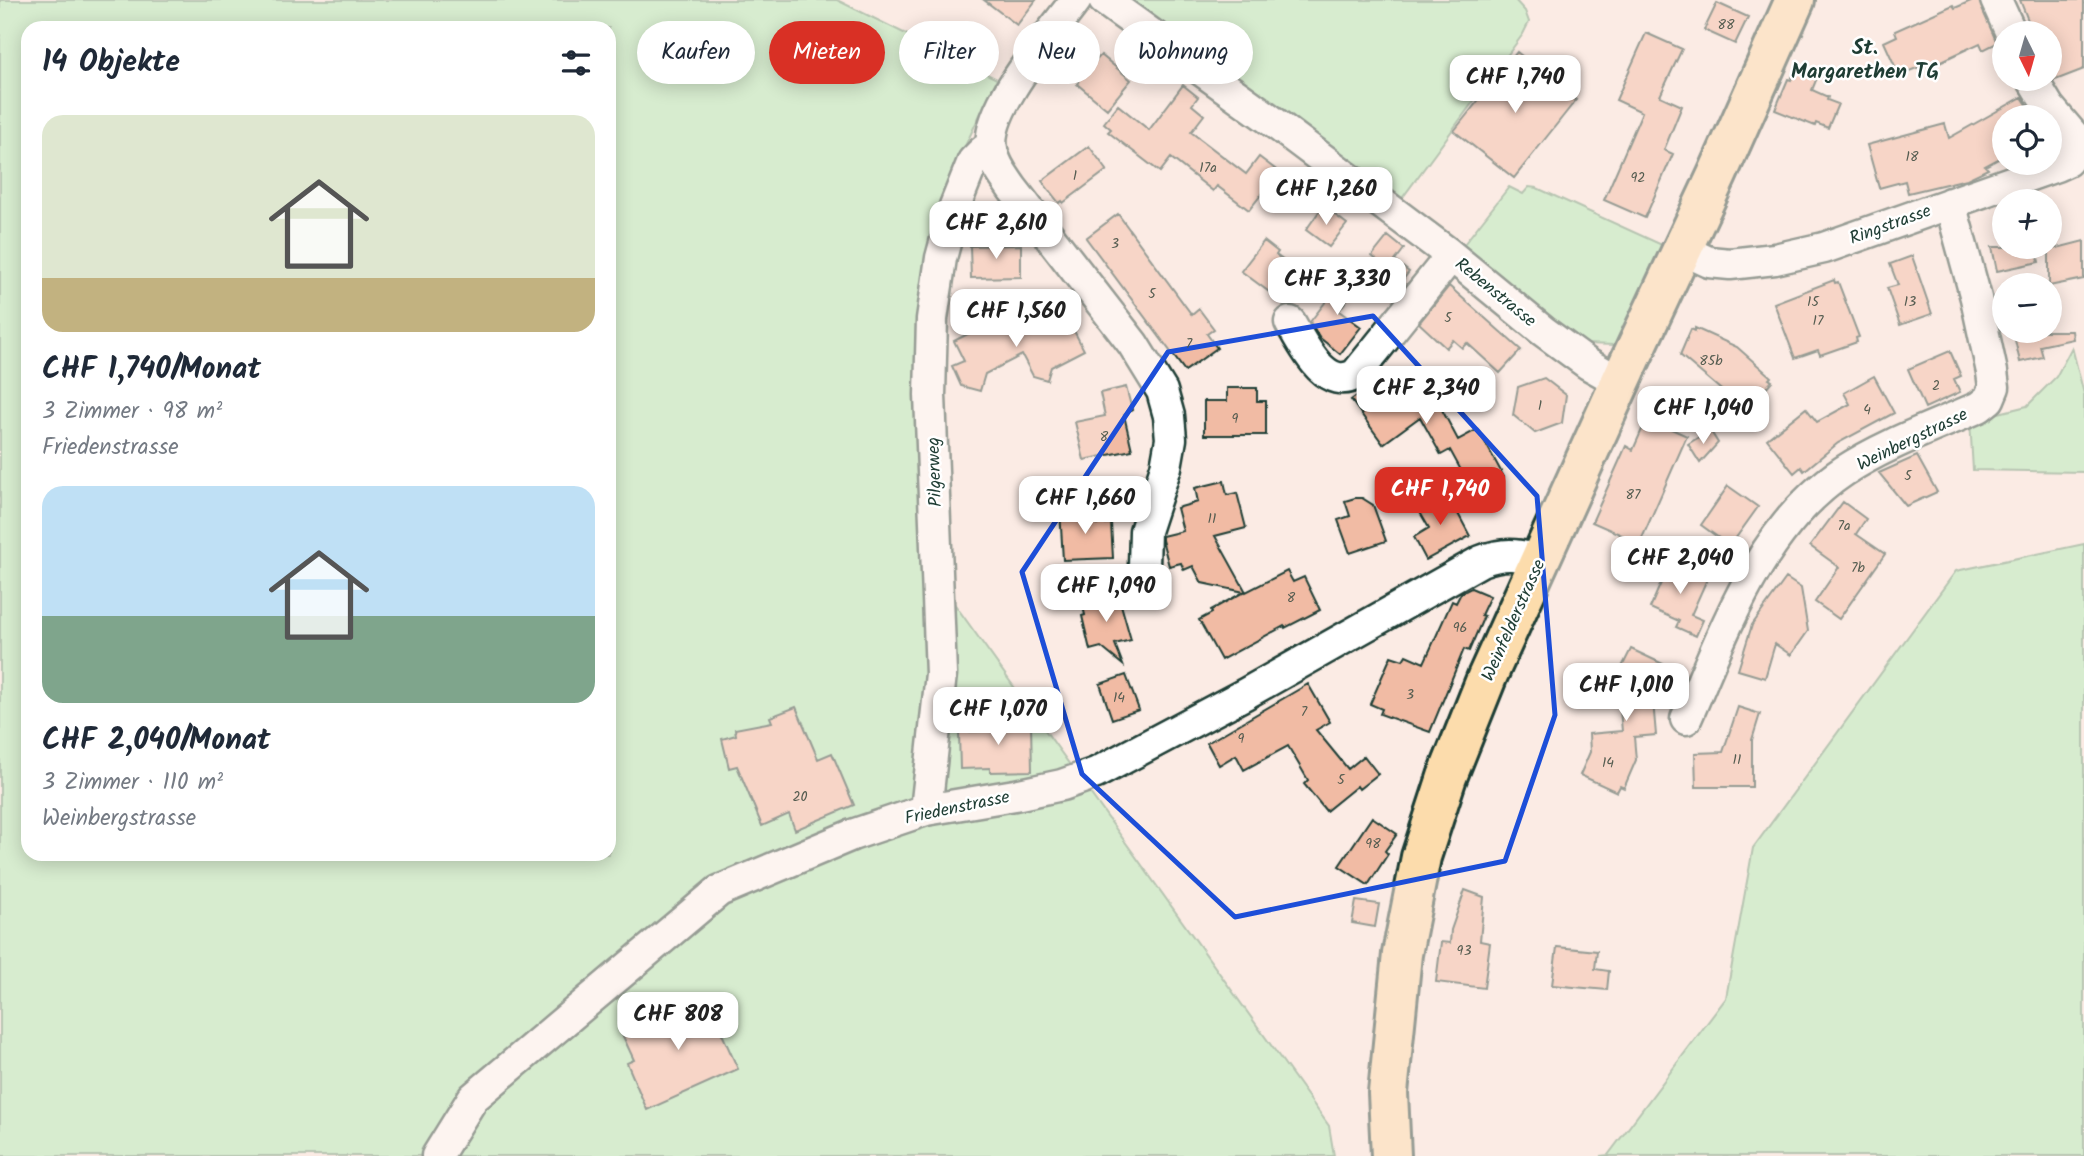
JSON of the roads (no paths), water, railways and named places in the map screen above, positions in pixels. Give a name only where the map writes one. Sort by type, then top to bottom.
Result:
[{"type":"main road","name":"Weinfelderstrasse","points":[[1391,1156],[1388,1093],[1402,954],[1421,857],[1447,777],[1487,677],[1795,0]]},
{"type":"street","points":[[1076,0],[1003,99],[995,121],[992,149],[999,168],[1012,188],[1133,344],[1162,391],[1169,416],[1171,439],[1166,467],[1145,531],[1144,567]]},
{"type":"street","name":"Rebenstrasse","points":[[1104,0],[1268,118],[1451,256],[1543,331],[1588,364],[1620,382]]},
{"type":"street","points":[[1996,0],[2006,21]]},
{"type":"street","points":[[2039,91],[2049,107],[2083,144]]},
{"type":"street","name":"Ringstrasse","points":[[1683,250],[1709,262],[1730,264],[1775,259],[1824,248],[2056,166],[2067,161],[2083,144]]},
{"type":"street","name":"Pilgerweg","points":[[926,810],[941,674],[930,395],[932,318],[941,258],[955,206],[973,161],[983,151],[992,149]]},
{"type":"street","name":"Weinbergstrasse","points":[[1686,719],[1743,594],[1771,543],[1800,507],[1843,472],[1884,449],[1979,407],[1989,399],[1994,387],[1993,372],[1950,203]]},
{"type":"street","points":[[1290,322],[1325,373],[1335,379],[1347,379],[1356,374],[1451,256]]},
{"type":"street","name":"Friedenstrasse","points":[[437,1156],[473,1098],[719,891],[852,835],[926,810],[1015,796],[1062,785],[1096,773],[1188,725],[1481,561],[1502,554],[1539,561]]},
{"type":"district","name":"St. Margarethen TG","points":[[1865,59]]}]
